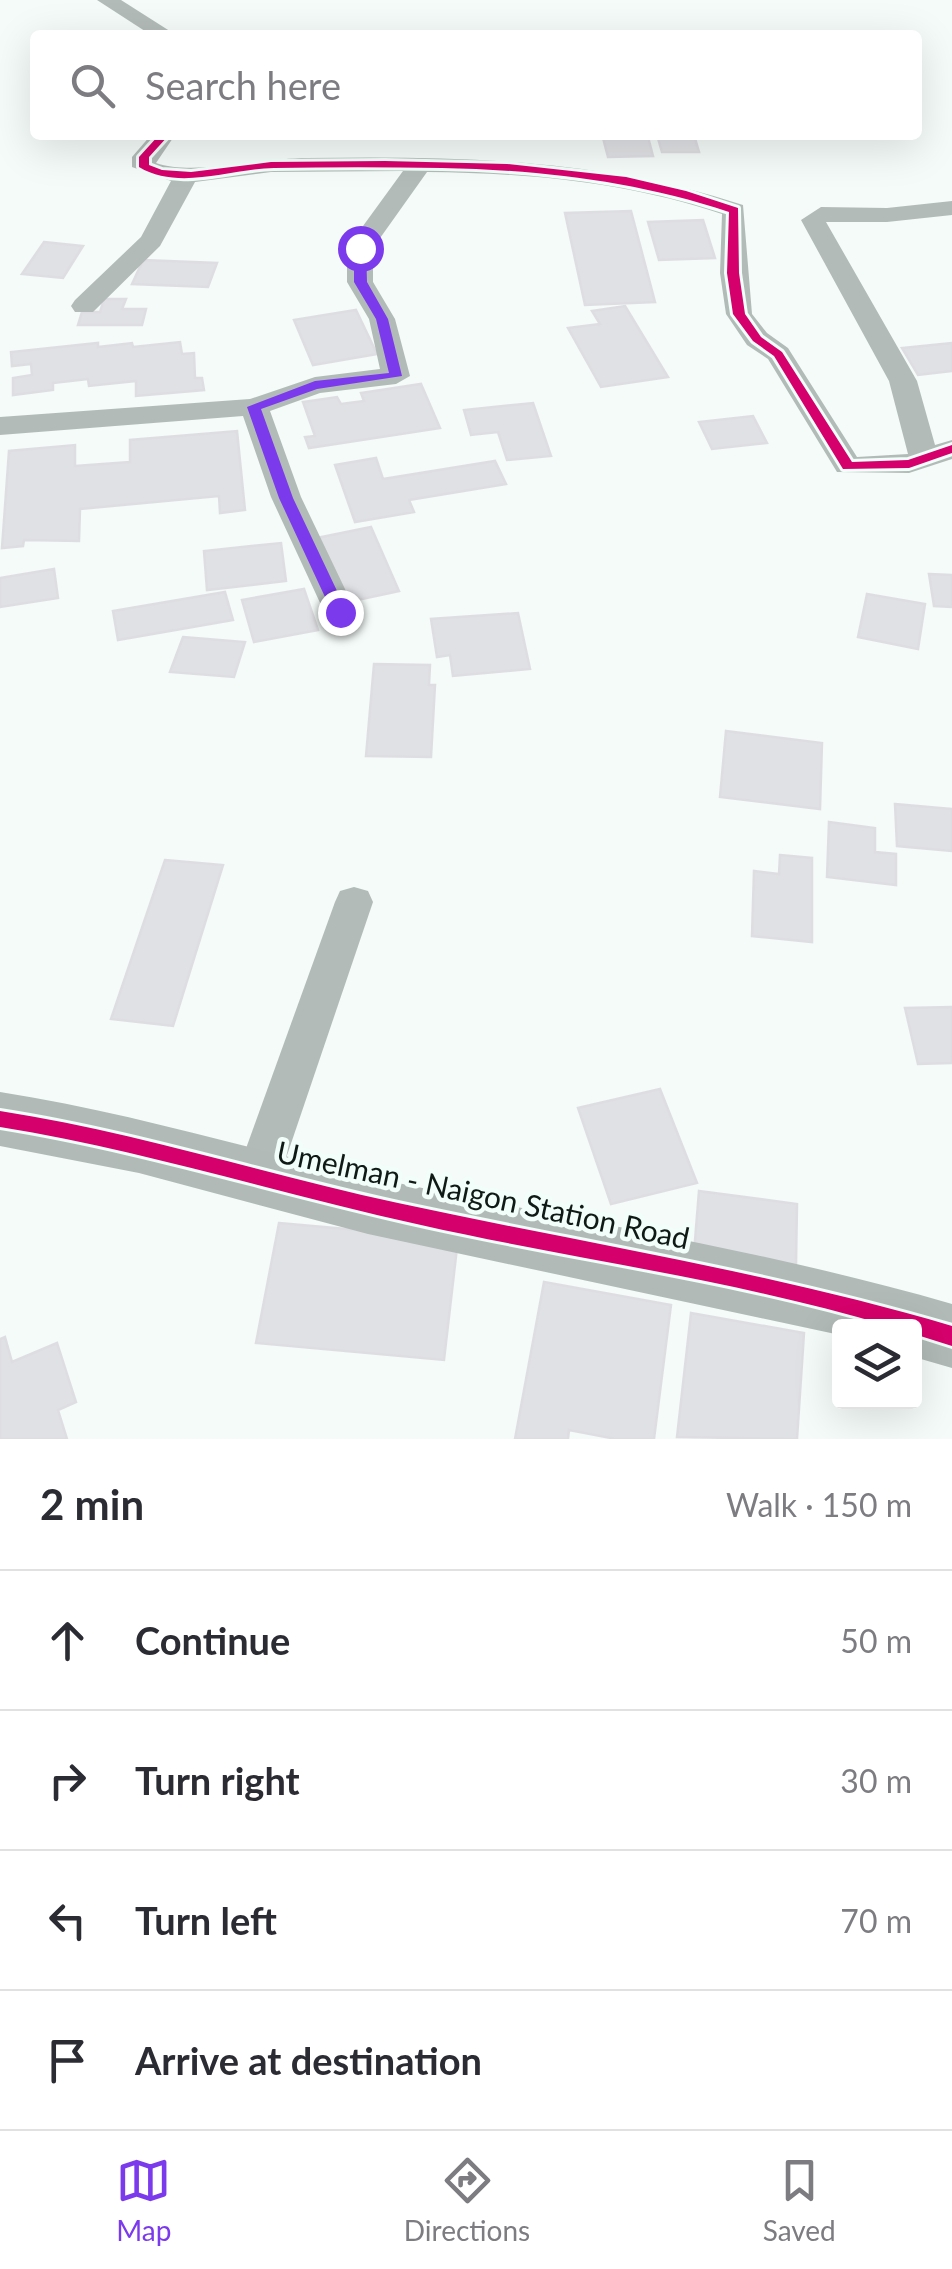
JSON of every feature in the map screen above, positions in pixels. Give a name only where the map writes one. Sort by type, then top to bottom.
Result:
[{"type":"street","points":[[106,0],[157,30]]},
{"type":"street","points":[[159,140],[144,157],[144,167],[168,178],[260,165],[420,165],[633,178],[734,210],[733,273],[739,314],[757,339],[778,354],[848,466],[909,464],[952,449]]},
{"type":"street","points":[[0,426],[254,407],[315,385],[396,376],[382,319],[360,282],[360,248],[420,165]]},
{"type":"street","points":[[84,306],[151,241],[185,178]]},
{"type":"street","points":[[924,457],[903,381],[891,366],[814,220],[821,214],[887,216],[952,208]]},
{"type":"street","points":[[254,407],[286,498],[340,612]]},
{"type":"street","points":[[258,1176],[354,902]]},
{"type":"street","name":"Umelman - Naigon Station Road","points":[[0,1119],[86,1131],[370,1205],[656,1260],[895,1317],[952,1336]]},
{"type":"building","points":[[604,140],[649,140],[653,156],[608,157]]},
{"type":"building","points":[[658,140],[695,140],[699,152],[662,152]]},
{"type":"building","points":[[631,211],[655,302],[585,305],[565,213]]},
{"type":"building","points":[[703,220],[715,258],[659,260],[648,222]]},
{"type":"building","points":[[44,242],[83,246],[63,278],[22,274]]},
{"type":"building","points":[[143,260],[217,263],[208,287],[132,284]]},
{"type":"building","points":[[104,299],[126,299],[122,309],[146,309],[142,325],[78,325],[82,312],[100,312]]},
{"type":"building","points":[[625,306],[668,377],[601,387],[568,328],[600,324],[592,311]]},
{"type":"building","points":[[356,310],[377,354],[313,365],[294,320]]},
{"type":"building","points":[[180,342],[182,354],[194,353],[195,378],[202,378],[204,390],[136,396],[136,381],[89,386],[88,379],[53,383],[53,390],[13,395],[13,378],[32,375],[31,364],[12,366],[11,352],[98,343],[98,347],[132,343],[133,347]]},
{"type":"building","points":[[952,343],[952,371],[918,375],[902,348]]},
{"type":"building","points":[[421,384],[440,428],[309,448],[305,437],[315,436],[303,402],[337,397],[341,404],[364,401],[361,393]]},
{"type":"building","points":[[533,403],[551,456],[507,460],[498,432],[471,435],[464,410]]},
{"type":"building","points":[[753,416],[767,443],[712,449],[699,422]]},
{"type":"building","points":[[237,431],[245,510],[220,513],[219,496],[80,509],[79,541],[24,540],[23,546],[2,548],[9,451],[75,445],[75,466],[130,462],[130,440]]},
{"type":"building","points":[[376,458],[383,479],[495,461],[506,484],[409,500],[414,512],[355,522],[335,465]]},
{"type":"building","points":[[371,527],[399,591],[343,603],[317,538]]},
{"type":"building","points":[[281,543],[286,581],[207,590],[204,551]]},
{"type":"building","points":[[54,569],[58,598],[0,607],[0,578]]},
{"type":"building","points":[[929,574],[952,575],[952,607],[934,606]]},
{"type":"building","points":[[304,589],[318,630],[254,642],[242,600]]},
{"type":"building","points":[[225,592],[233,620],[118,640],[113,611]]},
{"type":"building","points":[[867,594],[925,604],[918,649],[858,637]]},
{"type":"building","points":[[518,613],[530,669],[453,676],[450,655],[437,657],[431,619]]},
{"type":"building","points":[[183,637],[245,642],[234,677],[170,672]]},
{"type":"building","points":[[374,664],[430,665],[429,685],[435,685],[431,757],[366,756]]},
{"type":"building","points":[[726,731],[822,743],[820,809],[720,797]]},
{"type":"building","points":[[895,804],[952,809],[952,851],[897,846]]},
{"type":"building","points":[[829,822],[875,828],[875,852],[896,854],[896,885],[827,877]]},
{"type":"building","points":[[780,855],[812,858],[812,942],[752,936],[754,871],[779,874]]},
{"type":"building","points":[[165,860],[223,865],[173,1026],[111,1019]]},
{"type":"building","points":[[952,1007],[952,1063],[918,1064],[905,1008]]},
{"type":"building","points":[[660,1089],[697,1183],[611,1204],[578,1108]]},
{"type":"building","points":[[699,1191],[797,1204],[796,1266],[694,1253]]},
{"type":"building","points":[[279,1223],[458,1239],[444,1360],[256,1343]]},
{"type":"building","points":[[544,1282],[671,1305],[654,1439],[616,1439],[569,1430],[568,1439],[515,1439]]},
{"type":"building","points":[[691,1313],[804,1333],[797,1439],[677,1437]]},
{"type":"building","points":[[5,1337],[12,1362],[57,1343],[76,1402],[58,1410],[67,1439],[0,1439],[0,1339]]},
{"type":"cycle path","points":[[159,140],[144,157],[144,167],[176,175],[271,165],[507,167],[626,180],[734,210],[733,273],[739,314],[757,339],[778,354],[848,466],[909,464],[952,449]]},
{"type":"cycle path","points":[[0,1119],[139,1146],[441,1221],[735,1279],[952,1336]]},
{"type":"route","points":[[340,612],[286,498],[254,407],[315,385],[396,376],[382,319],[360,282],[360,248]]}]
